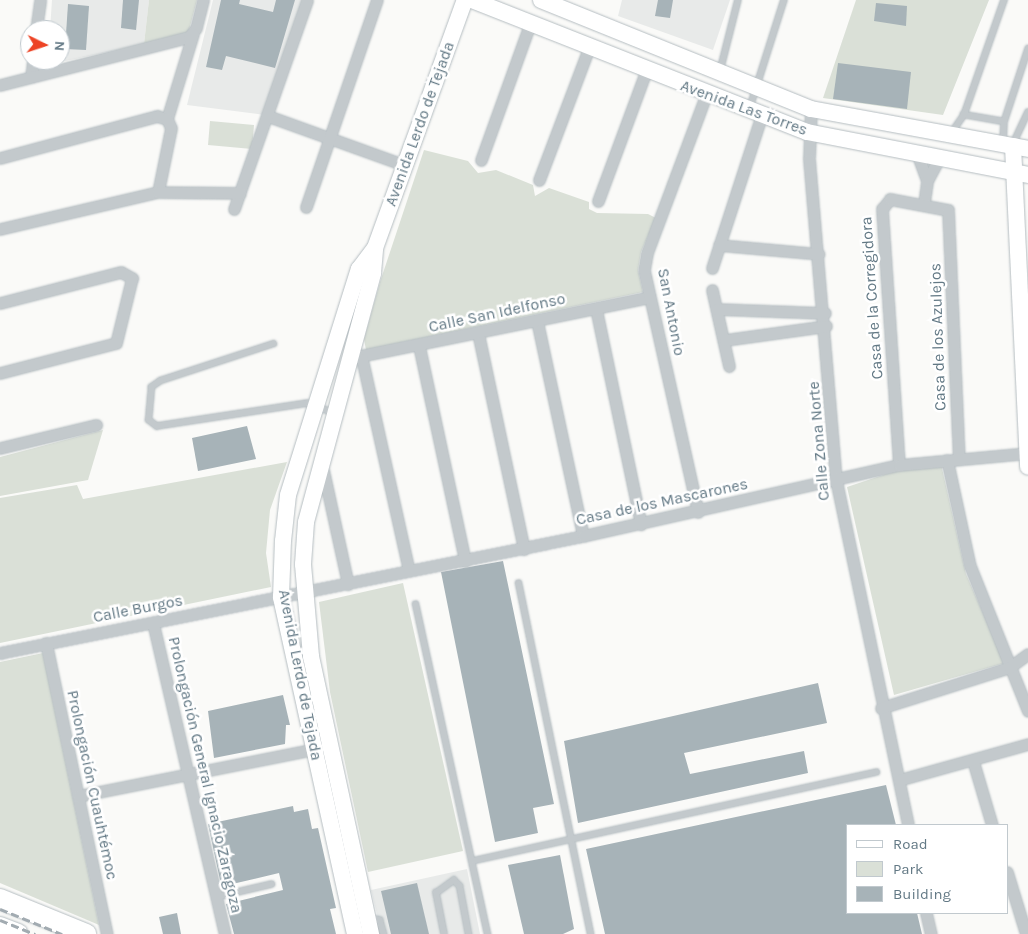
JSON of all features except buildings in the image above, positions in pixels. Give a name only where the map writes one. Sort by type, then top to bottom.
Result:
[{"type":"highway","points":[[0,899],[86,934]]},
{"type":"highway","points":[[0,927],[18,934]]},
{"type":"street","points":[[37,20],[40,0]]},
{"type":"street","points":[[158,192],[171,128],[167,118],[203,0]]},
{"type":"street","points":[[234,209],[307,0]]},
{"type":"street","points":[[306,207],[377,0]]},
{"type":"street","name":"Avenida Lerdo de Tejada","points":[[356,934],[321,748],[305,593],[306,522],[321,461],[325,409],[356,358],[375,248],[465,0]]},
{"type":"street","name":"Avenida Las Torres","points":[[472,0],[754,114],[807,132],[938,160],[1021,174]]},
{"type":"street","name":"Avenida Las Torres","points":[[541,0],[811,109],[1015,146]]},
{"type":"street","points":[[481,160],[530,24]]},
{"type":"street","points":[[0,85],[195,31]]},
{"type":"street","points":[[539,180],[588,48]]},
{"type":"street","points":[[31,76],[32,70]]},
{"type":"street","points":[[598,201],[646,71]]},
{"type":"street","name":"San Antonio","points":[[698,512],[644,270],[647,253],[706,95]]},
{"type":"street","name":"Calle Zona Norte","points":[[811,109],[807,132],[825,313],[836,480],[882,708],[908,824]]},
{"type":"street","points":[[712,268],[754,114]]},
{"type":"street","points":[[0,158],[157,116],[167,118]]},
{"type":"street","points":[[268,116],[404,166]]},
{"type":"street","points":[[1015,146],[1021,174],[1027,458]]},
{"type":"street","points":[[918,156],[927,181]]},
{"type":"street","points":[[924,203],[927,181],[938,160]]},
{"type":"street","points":[[0,229],[158,192],[240,193]]},
{"type":"street","name":"Casa de la Corregidora","points":[[899,465],[882,208],[890,200],[924,203],[946,207],[949,214]]},
{"type":"street","name":"Casa de los Azulejos","points":[[949,214],[959,459]]},
{"type":"street","points":[[719,246],[820,254]]},
{"type":"street","name":"Avenida Lerdo de Tejada","points":[[369,926],[281,597],[287,503],[325,409],[359,269],[375,248]]},
{"type":"street","points":[[0,302],[121,272],[132,278],[120,339],[0,373]]},
{"type":"street","points":[[712,290],[730,366]]},
{"type":"street","name":"Calle San Idelfonso","points":[[356,358],[650,297]]},
{"type":"street","points":[[596,309],[641,524]]},
{"type":"street","points":[[717,309],[825,313]]},
{"type":"street","points":[[791,313],[793,328]]},
{"type":"street","points":[[537,321],[583,536]]},
{"type":"street","points":[[725,340],[793,328],[826,326]]},
{"type":"street","points":[[478,334],[524,548]]},
{"type":"street","points":[[419,346],[465,561]]},
{"type":"street","points":[[356,358],[409,572]]},
{"type":"street","points":[[0,448],[96,425]]},
{"type":"street","name":"Casa de los Mascarones","points":[[305,593],[698,512],[899,465],[959,459],[1027,458]]},
{"type":"street","points":[[947,460],[970,566],[1028,710]]},
{"type":"street","points":[[321,461],[348,584]]},
{"type":"street","name":"Calle Burgos","points":[[0,653],[305,593]]},
{"type":"street","name":"Prolongación General Ignacio Zaragoza","points":[[153,623],[224,934]]},
{"type":"street","name":"Prolongación Cuauhtémoc","points":[[46,643],[107,934]]},
{"type":"street","points":[[882,708],[1010,666],[1028,654]]},
{"type":"street","points":[[898,780],[1028,744]]},
{"type":"street","points":[[78,796],[321,748]]},
{"type":"street","points":[[972,761],[992,824]]},
{"type":"street","points":[[1008,875],[1026,934]]},
{"type":"street","points":[[926,914],[931,934]]},
{"type":"lane","points":[[720,72],[738,0]]},
{"type":"lane","points":[[754,114],[758,88],[784,0]]},
{"type":"lane","points":[[950,135],[964,115],[1004,0]]},
{"type":"lane","points":[[1015,146],[1004,122],[1028,49]]},
{"type":"lane","points":[[1015,146],[1020,122],[1028,112]]},
{"type":"lane","points":[[964,115],[1004,122]]},
{"type":"lane","points":[[1020,122],[1028,122]]},
{"type":"lane","points":[[274,344],[161,381],[152,387],[149,420],[157,426],[307,403],[325,409]]},
{"type":"lane","points":[[519,583],[591,934]]},
{"type":"lane","points":[[416,604],[488,934]]},
{"type":"lane","points":[[472,861],[572,836],[876,772]]},
{"type":"lane","points":[[444,934],[436,893],[454,880],[460,886],[469,934]]},
{"type":"lane","points":[[216,897],[272,884]]},
{"type":"lane","points":[[369,926],[380,920],[384,934]]},
{"type":"shaded area","points":[[52,0],[149,0],[144,44],[70,60],[70,20],[51,20]]},
{"type":"shaded area","points":[[213,0],[303,0],[265,115],[187,105]]},
{"type":"shaded area","points":[[622,0],[730,0],[713,50],[618,16]]},
{"type":"shaded area","points":[[467,869],[480,934],[382,934],[371,890]]},
{"type":"green space","points":[[149,0],[197,0],[188,34],[144,44]]},
{"type":"green space","points":[[856,0],[989,0],[943,115],[823,98]]},
{"type":"green space","points":[[210,121],[254,125],[252,149],[208,145]]},
{"type":"green space","points":[[424,150],[468,161],[478,173],[496,170],[533,185],[535,196],[549,188],[589,202],[589,209],[597,213],[648,214],[656,218],[641,252],[638,270],[643,292],[366,350],[364,339],[380,282]]},
{"type":"green space","points":[[103,430],[88,480],[0,496],[0,457]]},
{"type":"green space","points":[[287,462],[270,510],[266,553],[271,587],[0,643],[0,498],[77,485],[83,499]]},
{"type":"green space","points":[[941,464],[966,574],[1005,663],[894,695],[847,487],[901,469]]},
{"type":"green space","points":[[403,583],[463,851],[368,872],[330,692],[319,602]]},
{"type":"green space","points":[[43,653],[99,925],[0,883],[0,662]]},
{"type":"railway","points":[[0,909],[62,934]]},
{"type":"railway","points":[[0,920],[35,934]]}]
